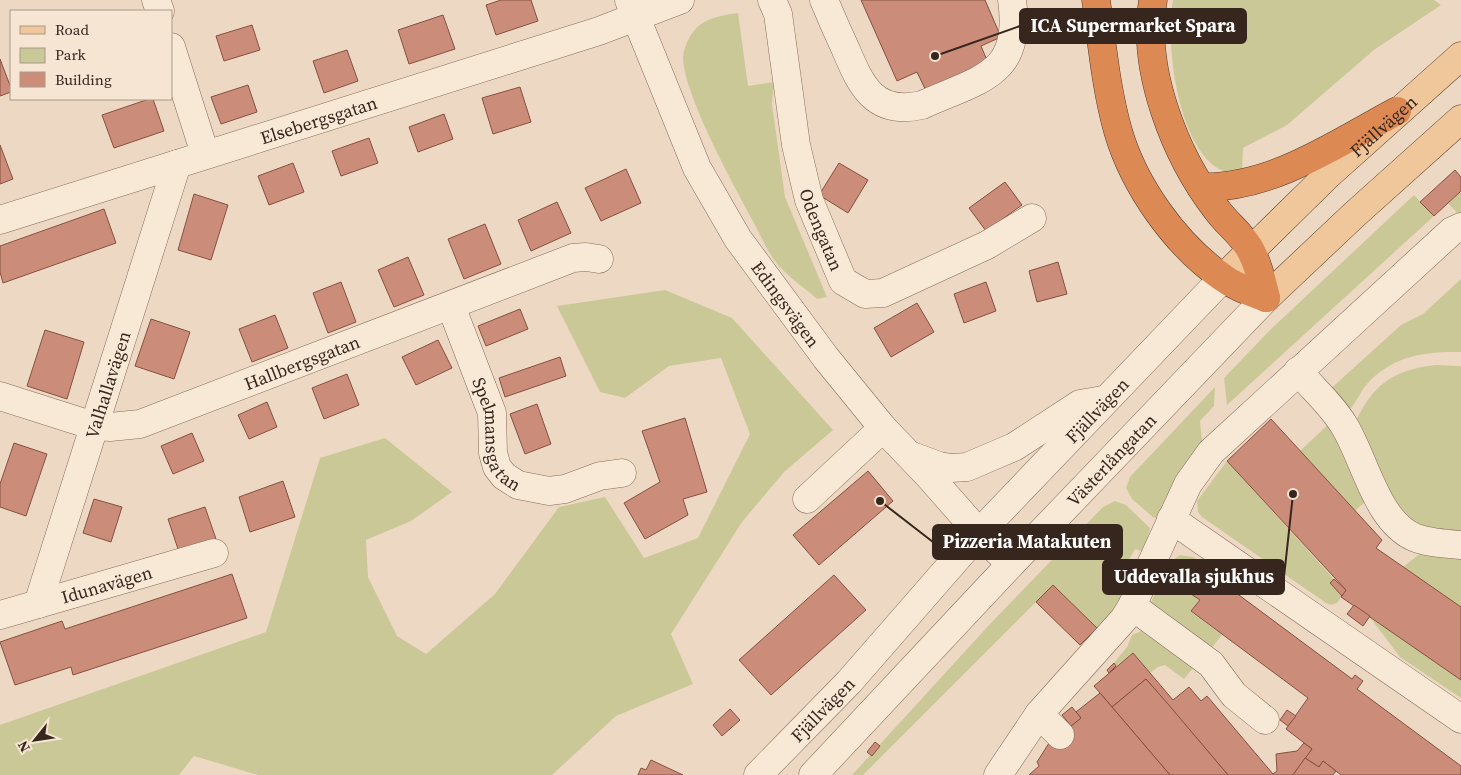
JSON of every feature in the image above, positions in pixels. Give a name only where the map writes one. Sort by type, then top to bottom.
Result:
[{"type":"highway","points":[[1096,0],[1118,132],[1142,184],[1176,235],[1198,259],[1223,278],[1266,298]]},
{"type":"highway","points":[[1153,0],[1152,44],[1161,100],[1185,160],[1201,187],[1217,210],[1251,250],[1260,273],[1266,298]]},
{"type":"highway","points":[[1201,187],[1230,187],[1260,179],[1326,149],[1397,111]]},
{"type":"main road","name":"Fjällvägen","points":[[1223,278],[1397,111],[1456,60]]},
{"type":"main road","points":[[1266,298],[1355,214],[1461,119]]},
{"type":"street","points":[[633,9],[680,0]]},
{"type":"street","name":"Odengatan","points":[[772,0],[778,14],[796,145],[809,200],[843,281],[864,294],[883,293],[987,245],[1032,218]]},
{"type":"street","points":[[824,0],[860,84],[873,96],[887,104],[912,108],[980,79],[1000,67],[1008,55],[1012,41],[1014,13],[1012,0]]},
{"type":"street","name":"Elsebergsgatan","points":[[0,220],[177,164],[633,9]]},
{"type":"street","name":"Edingsvägen","points":[[633,9],[698,168],[738,240],[826,358],[883,428],[909,454],[979,534],[1010,564]]},
{"type":"street","points":[[172,50],[206,154]]},
{"type":"street","name":"Valhallavägen","points":[[38,604],[177,164]]},
{"type":"street","points":[[998,775],[1039,714],[1114,631],[1132,606],[1188,484],[1211,452],[1452,231],[1461,227]]},
{"type":"street","name":"Hallbergsgatan","points":[[0,396],[94,426],[125,426],[155,420],[573,258],[599,259]]},
{"type":"street","name":"Fjällvägen","points":[[758,775],[849,682],[979,534],[1223,278]]},
{"type":"street","name":"Västerlångatan","points":[[813,775],[1010,564],[1266,298]]},
{"type":"street","name":"Spelmansgatan","points":[[451,306],[492,413],[493,453],[497,467],[504,476],[518,485],[549,491],[566,489],[600,476],[622,473]]},
{"type":"street","points":[[1298,372],[1337,414],[1346,427],[1382,506],[1396,525],[1414,537],[1461,545]]},
{"type":"street","points":[[909,454],[938,466],[951,468],[966,466],[1014,447],[1080,404],[1106,400]]},
{"type":"street","points":[[807,499],[883,428]]},
{"type":"street","points":[[1171,519],[1461,719]]},
{"type":"street","name":"Idunavägen","points":[[0,615],[214,553]]},
{"type":"street","points":[[1132,606],[1211,664],[1234,695],[1265,720]]},
{"type":"street","points":[[1039,714],[1060,735]]},
{"type":"green space","points":[[1173,0],[1434,0],[1441,5],[1374,50],[1287,125],[1243,148],[1242,174],[1223,171],[1213,165],[1201,151],[1190,133],[1176,88],[1171,40]]},
{"type":"green space","points":[[738,13],[748,86],[774,82],[772,104],[785,197],[827,297],[817,299],[784,272],[772,256],[709,136],[689,86],[684,65],[684,51],[692,33],[704,22],[719,16]]},
{"type":"green space","points":[[1461,191],[1461,217],[1448,203]]},
{"type":"green space","points":[[1414,195],[1434,216],[1227,405],[1224,378],[1270,330]]},
{"type":"green space","points":[[1461,279],[1461,352],[1422,354],[1398,361],[1387,367],[1367,384],[1349,410],[1326,393],[1401,325],[1423,314]]},
{"type":"green space","points":[[665,290],[732,318],[833,430],[784,472],[742,522],[671,634],[693,684],[616,716],[552,775],[258,775],[194,756],[179,775],[0,775],[0,725],[266,632],[320,458],[385,438],[452,492],[411,521],[366,540],[368,577],[397,636],[426,654],[495,594],[559,507],[605,497],[644,558],[698,538],[750,434],[721,358],[669,366],[625,398],[600,392],[557,306]]},
{"type":"green space","points":[[1436,365],[1461,366],[1461,539],[1447,537],[1402,517],[1354,425],[1368,399],[1385,382],[1407,371]]},
{"type":"green space","points":[[1215,387],[1214,406],[1200,421],[1202,441],[1199,449],[1170,491],[1158,517],[1154,518],[1132,499],[1126,488],[1130,477]]},
{"type":"green space","points":[[1333,420],[1367,500],[1355,511],[1300,451]]},
{"type":"green space","points":[[1227,461],[1334,579],[1330,583],[1342,596],[1337,603],[1331,605],[1326,603],[1202,517],[1198,512],[1197,501]]},
{"type":"green space","points":[[1115,501],[1126,505],[1150,528],[1144,552],[1135,549],[1123,570],[1133,574],[1117,605],[1099,627],[1097,628],[1053,585],[863,775],[852,775],[990,624],[1103,507]]},
{"type":"green space","points":[[1426,549],[1461,551],[1461,607],[1403,567]]},
{"type":"green space","points":[[1180,555],[1193,557],[1218,575],[1208,589],[1199,583],[1191,594],[1200,600],[1191,612],[1222,635],[1209,651],[1149,606],[1170,562]]},
{"type":"green space","points":[[1369,616],[1461,680],[1461,698],[1400,657]]},
{"type":"green space","points":[[1141,631],[1193,668],[1184,679],[1165,665],[1158,667],[1150,673],[1133,653],[1116,666],[1114,663],[1127,647],[1132,635]]},
{"type":"building","points":[[501,0],[531,0],[538,21],[496,35],[486,5]]},
{"type":"building","points":[[861,0],[985,0],[1001,37],[981,46],[989,65],[927,93],[917,72],[897,81]]},
{"type":"building","points":[[443,15],[455,49],[409,64],[398,30]]},
{"type":"building","points":[[252,25],[260,50],[224,61],[216,36]]},
{"type":"building","points":[[347,50],[358,81],[324,93],[313,61]]},
{"type":"building","points":[[0,59],[10,85],[10,92],[0,96]]},
{"type":"building","points":[[248,85],[257,112],[221,124],[211,97]]},
{"type":"building","points":[[520,87],[531,122],[493,134],[482,98]]},
{"type":"building","points":[[146,100],[153,100],[164,131],[114,148],[102,115]]},
{"type":"building","points":[[444,114],[453,139],[418,152],[409,127]]},
{"type":"building","points":[[369,138],[378,163],[341,176],[332,151]]},
{"type":"building","points":[[0,145],[13,179],[0,184]]},
{"type":"building","points":[[293,163],[304,192],[269,205],[258,176]]},
{"type":"building","points":[[839,163],[868,180],[848,213],[819,195]]},
{"type":"building","points":[[626,169],[641,203],[601,221],[585,188]]},
{"type":"building","points":[[1455,170],[1461,177],[1461,191],[1434,216],[1420,202]]},
{"type":"building","points":[[1005,182],[1022,205],[986,231],[969,208]]},
{"type":"building","points":[[194,194],[228,205],[211,260],[178,250]]},
{"type":"building","points":[[557,202],[571,233],[531,251],[518,220]]},
{"type":"building","points":[[104,209],[116,243],[3,283],[0,272],[0,246]]},
{"type":"building","points":[[485,224],[501,264],[464,279],[448,239]]},
{"type":"building","points":[[408,257],[424,295],[394,307],[378,270]]},
{"type":"building","points":[[1058,262],[1067,294],[1037,302],[1029,271]]},
{"type":"building","points":[[341,282],[356,322],[328,333],[313,293]]},
{"type":"building","points":[[986,282],[996,311],[964,323],[954,294]]},
{"type":"building","points":[[917,303],[934,332],[891,357],[874,328]]},
{"type":"building","points":[[520,309],[528,329],[486,346],[478,326]]},
{"type":"building","points":[[275,315],[288,348],[252,362],[239,329]]},
{"type":"building","points":[[151,319],[190,332],[174,379],[135,366]]},
{"type":"building","points":[[45,330],[84,342],[67,399],[27,386]]},
{"type":"building","points":[[438,340],[452,368],[416,385],[402,357]]},
{"type":"building","points":[[560,357],[566,376],[505,397],[499,378]]},
{"type":"building","points":[[347,374],[359,405],[324,419],[312,388]]},
{"type":"building","points":[[267,402],[277,427],[249,439],[238,415]]},
{"type":"building","points":[[537,404],[551,444],[525,454],[510,414]]},
{"type":"building","points":[[685,418],[707,492],[683,499],[688,515],[645,539],[624,503],[660,482],[642,431]]},
{"type":"building","points":[[1271,419],[1382,540],[1376,548],[1461,607],[1461,680],[1341,597],[1346,590],[1227,461]]},
{"type":"building","points":[[192,433],[204,461],[173,474],[161,446]]},
{"type":"building","points":[[14,443],[47,454],[26,516],[0,507],[0,484]]},
{"type":"building","points":[[868,471],[893,501],[819,565],[793,535]]},
{"type":"building","points":[[283,481],[295,517],[250,532],[239,497]]},
{"type":"building","points":[[94,499],[122,507],[111,542],[83,533]]},
{"type":"building","points":[[205,507],[216,539],[179,552],[168,519]]},
{"type":"building","points":[[232,574],[247,618],[73,675],[71,667],[15,685],[0,642],[62,621],[65,629]]},
{"type":"building","points":[[834,575],[866,610],[771,695],[739,660]]},
{"type":"building","points":[[1216,578],[1352,679],[1355,675],[1363,681],[1357,689],[1461,766],[1461,775],[1341,775],[1323,761],[1319,767],[1305,758],[1312,749],[1286,729],[1308,698],[1191,611],[1200,600],[1191,594],[1199,583],[1208,589]]},
{"type":"building","points":[[1334,579],[1346,590],[1342,596],[1330,583]]},
{"type":"building","points":[[1053,585],[1097,628],[1080,645],[1036,602]]},
{"type":"building","points":[[1354,605],[1370,616],[1363,626],[1347,614]]},
{"type":"building","points":[[1133,653],[1173,700],[1189,687],[1201,701],[1207,696],[1273,774],[1277,771],[1276,754],[1297,751],[1304,743],[1312,749],[1293,775],[1228,775],[1146,679],[1112,707],[1094,686]]},
{"type":"building","points":[[1114,663],[1116,666],[1109,673],[1107,670]]},
{"type":"building","points":[[1146,679],[1228,775],[1170,775],[1112,707]]},
{"type":"building","points":[[1100,693],[1170,775],[1029,775],[1039,766],[1037,762],[1049,743],[1081,718],[1076,712]]},
{"type":"building","points":[[1072,707],[1081,718],[1071,726],[1062,715]]},
{"type":"building","points":[[730,709],[740,720],[722,736],[713,725]]},
{"type":"building","points":[[1287,710],[1296,716],[1288,726],[1280,720]]},
{"type":"building","points":[[875,742],[880,746],[872,756],[867,752]]},
{"type":"building","points":[[1305,758],[1319,767],[1323,761],[1336,771],[1333,775],[1293,775]]},
{"type":"building","points":[[651,760],[683,775],[638,775],[641,768],[646,770]]},
{"type":"place","name":"ICA Supermarket Spara","points":[[935,56]]},
{"type":"place","name":"Uddevalla sjukhus","points":[[1293,494]]},
{"type":"place","name":"Pizzeria Matakuten","points":[[880,501]]}]
